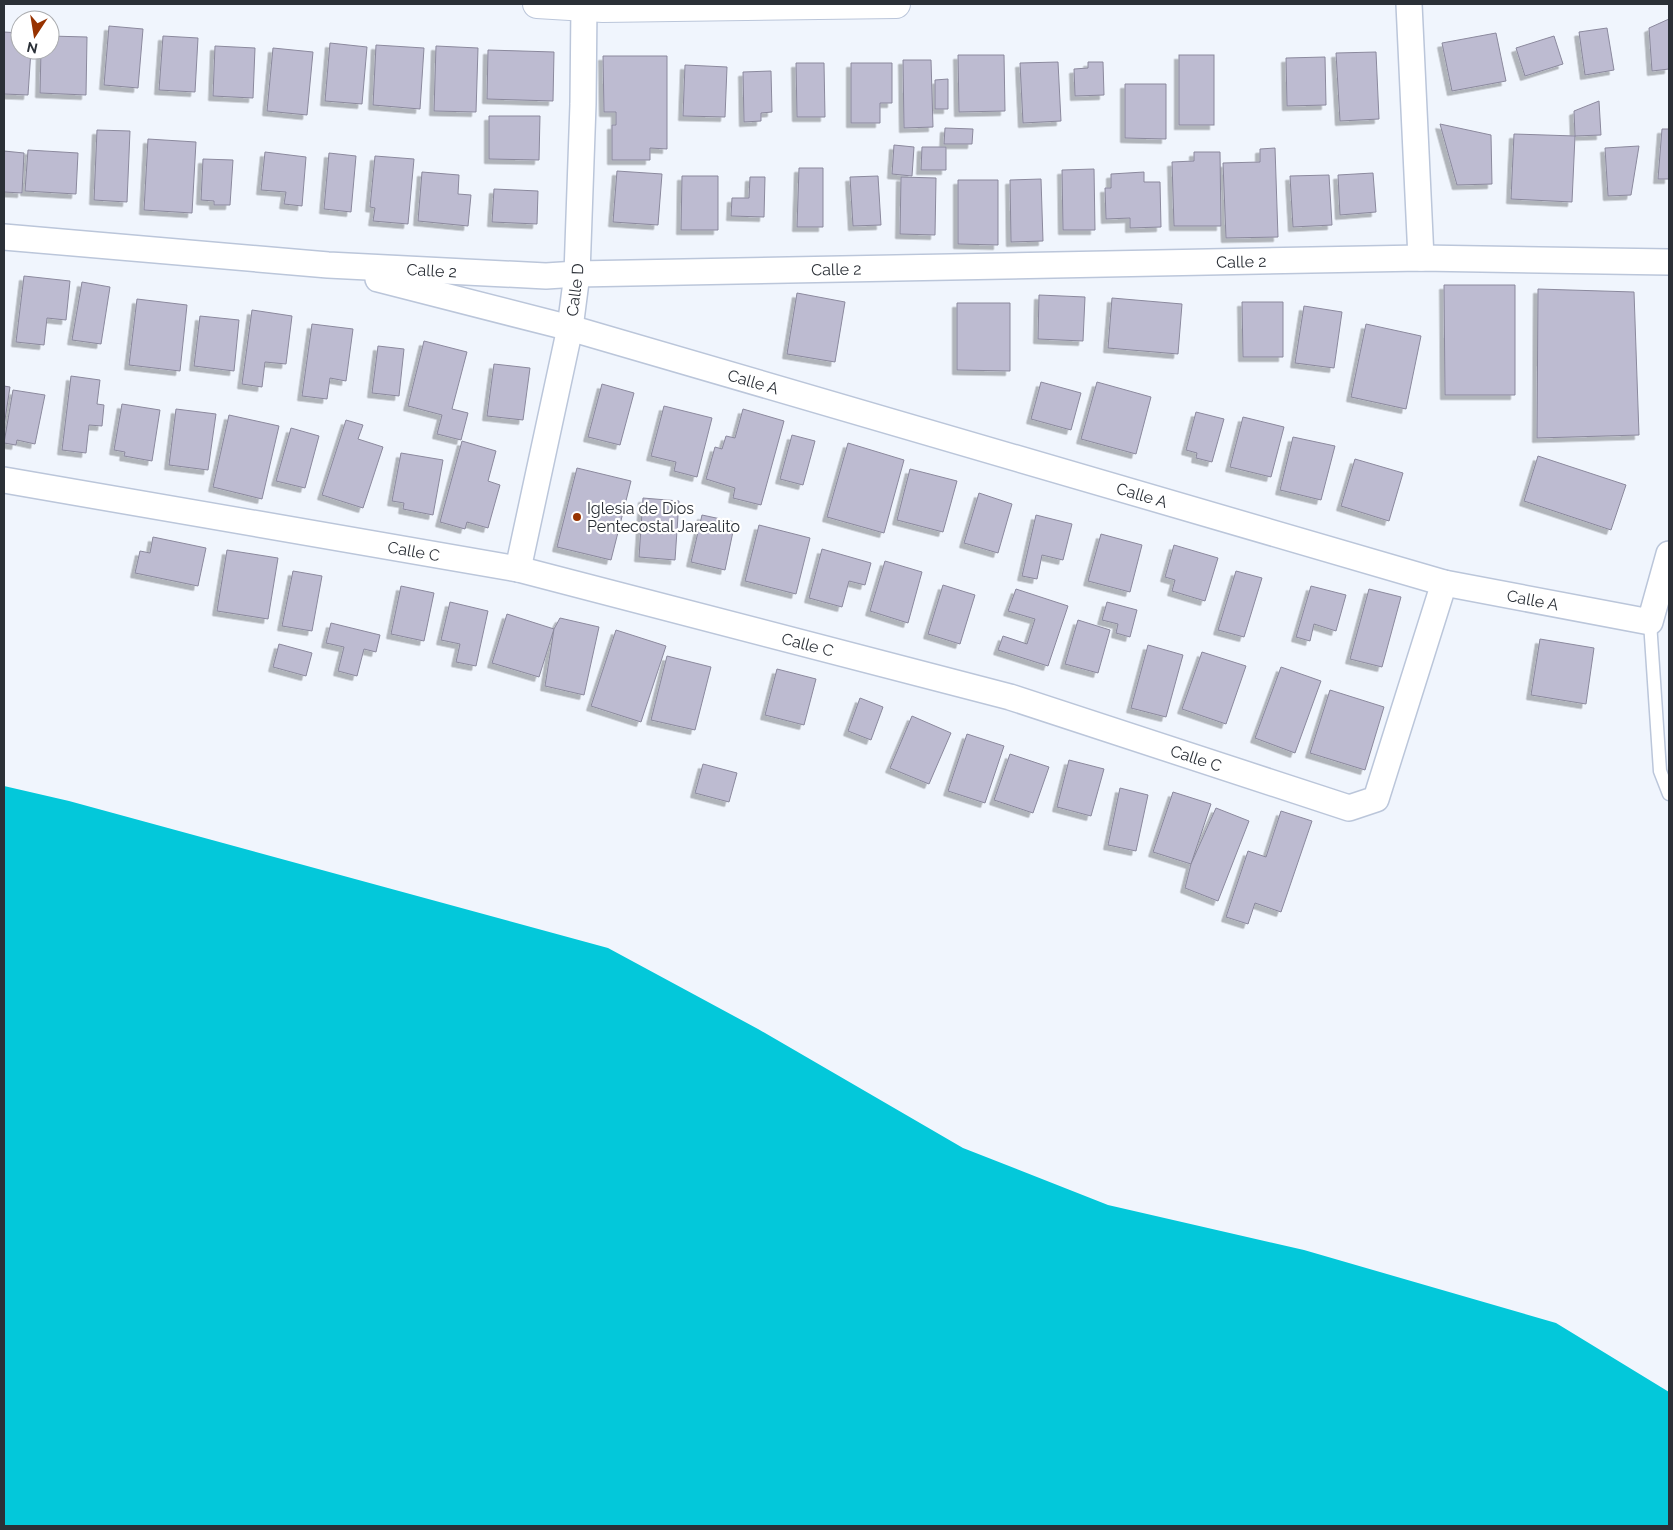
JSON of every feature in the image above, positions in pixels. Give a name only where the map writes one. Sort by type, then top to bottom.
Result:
[{"type":"street","points":[[537,4],[584,6],[896,4]]},
{"type":"street","points":[[1409,4],[1421,258]]},
{"type":"street","name":"Calle D","points":[[518,569],[570,328],[577,274],[583,104],[584,6]]},
{"type":"street","name":"Calle 2","points":[[4,237],[328,265],[546,276],[1421,258],[1669,262]]},
{"type":"street","name":"Calle A","points":[[328,265],[570,328],[1444,583],[1650,622]]},
{"type":"street","name":"Calle C","points":[[4,480],[518,569],[1010,697],[1349,808],[1376,799],[1444,583]]},
{"type":"street","points":[[1650,622],[1669,554]]},
{"type":"lane","points":[[1650,622],[1660,771],[1669,794]]},
{"type":"water","points":[[4,786],[69,801],[608,948],[758,1029],[963,1148],[1108,1205],[1304,1250],[1556,1323],[1669,1392],[1669,1526],[4,1526]]},
{"type":"building","points":[[1669,19],[1669,69],[1652,71],[1649,28]]},
{"type":"building","points":[[109,26],[143,29],[138,88],[104,85]]},
{"type":"building","points":[[1607,28],[1614,70],[1585,75],[1579,32]]},
{"type":"building","points":[[4,32],[10,32],[10,60],[30,60],[28,95],[4,94]]},
{"type":"building","points":[[1496,33],[1506,81],[1452,91],[1442,43]]},
{"type":"building","points":[[60,36],[87,37],[86,95],[40,93],[41,60],[60,60]]},
{"type":"building","points":[[163,36],[198,38],[195,92],[159,90]]},
{"type":"building","points":[[1554,36],[1563,64],[1525,76],[1516,48]]},
{"type":"building","points":[[330,43],[367,47],[362,104],[325,101]]},
{"type":"building","points":[[376,45],[424,48],[420,109],[373,105]]},
{"type":"building","points":[[215,46],[255,48],[253,98],[213,96]]},
{"type":"building","points":[[436,46],[478,48],[476,112],[434,111]]},
{"type":"building","points":[[273,48],[313,52],[307,115],[267,111]]},
{"type":"building","points":[[488,50],[554,52],[553,101],[487,99]]},
{"type":"building","points":[[1376,52],[1379,119],[1340,121],[1336,53]]},
{"type":"building","points":[[958,55],[1004,55],[1005,111],[959,112]]},
{"type":"building","points":[[1179,55],[1214,55],[1214,125],[1179,125]]},
{"type":"building","points":[[603,56],[667,56],[667,149],[650,148],[650,160],[612,160],[612,125],[616,125],[616,112],[604,112]]},
{"type":"building","points":[[1325,57],[1326,105],[1287,106],[1286,58]]},
{"type":"building","points":[[903,60],[931,60],[933,127],[904,128]]},
{"type":"building","points":[[1058,62],[1061,121],[1023,123],[1020,63]]},
{"type":"building","points":[[1088,62],[1103,62],[1104,95],[1075,96],[1074,69],[1088,68]]},
{"type":"building","points":[[796,63],[824,63],[825,117],[797,117]]},
{"type":"building","points":[[851,63],[892,63],[892,103],[880,103],[880,123],[851,123]]},
{"type":"building","points":[[685,65],[727,67],[725,117],[683,116]]},
{"type":"building","points":[[771,71],[772,112],[761,113],[761,121],[744,122],[743,72]]},
{"type":"building","points":[[948,79],[948,109],[935,109],[935,80]]},
{"type":"building","points":[[1125,84],[1166,84],[1166,139],[1125,138]]},
{"type":"building","points":[[1599,101],[1601,135],[1575,136],[1574,111]]},
{"type":"building","points":[[489,116],[540,116],[539,160],[489,159]]},
{"type":"building","points":[[1440,124],[1491,135],[1492,184],[1457,185]]},
{"type":"building","points":[[945,128],[973,129],[972,144],[944,144]]},
{"type":"building","points":[[1662,129],[1669,129],[1669,179],[1658,179]]},
{"type":"building","points":[[97,130],[130,131],[127,202],[94,200]]},
{"type":"building","points":[[1514,134],[1575,136],[1572,202],[1511,199]]},
{"type":"building","points":[[148,139],[196,142],[192,213],[144,210]]},
{"type":"building","points":[[894,145],[914,147],[912,176],[892,174]]},
{"type":"building","points":[[1639,146],[1631,195],[1608,196],[1605,148]]},
{"type":"building","points":[[922,147],[946,147],[946,170],[921,170]]},
{"type":"building","points":[[1275,148],[1278,237],[1226,238],[1223,163],[1260,162],[1260,149]]},
{"type":"building","points":[[28,150],[78,153],[76,194],[25,191]]},
{"type":"building","points":[[4,151],[24,153],[22,193],[4,192]]},
{"type":"building","points":[[265,152],[306,157],[302,206],[284,204],[286,192],[261,190]]},
{"type":"building","points":[[1194,152],[1220,152],[1221,226],[1174,226],[1172,162],[1194,161]]},
{"type":"building","points":[[329,153],[356,156],[351,212],[324,209]]},
{"type":"building","points":[[375,156],[414,159],[408,224],[373,221],[375,208],[370,207]]},
{"type":"building","points":[[203,159],[233,160],[230,205],[214,205],[214,201],[201,200]]},
{"type":"building","points":[[799,168],[823,168],[823,227],[797,227]]},
{"type":"building","points":[[1094,169],[1095,230],[1063,230],[1062,170]]},
{"type":"building","points":[[617,171],[662,174],[658,225],[613,222]]},
{"type":"building","points":[[422,172],[459,175],[458,194],[471,195],[468,226],[418,221]]},
{"type":"building","points":[[1144,172],[1144,182],[1160,182],[1161,227],[1130,228],[1130,218],[1106,219],[1105,188],[1111,188],[1111,174]]},
{"type":"building","points":[[1373,173],[1376,212],[1340,215],[1338,175]]},
{"type":"building","points":[[1329,175],[1332,225],[1293,227],[1290,176]]},
{"type":"building","points":[[682,176],[718,176],[718,230],[681,230]]},
{"type":"building","points":[[878,176],[881,225],[853,226],[850,177]]},
{"type":"building","points":[[750,177],[765,177],[764,217],[731,216],[732,198],[749,198]]},
{"type":"building","points":[[901,177],[936,178],[935,235],[900,234]]},
{"type":"building","points":[[1041,179],[1043,241],[1011,242],[1010,180]]},
{"type":"building","points":[[958,180],[998,180],[998,245],[958,244]]},
{"type":"building","points":[[494,189],[538,191],[537,224],[492,222]]},
{"type":"building","points":[[24,276],[70,281],[66,320],[47,318],[44,345],[16,342]]},
{"type":"building","points":[[82,282],[110,287],[101,344],[72,340]]},
{"type":"building","points":[[1444,285],[1515,285],[1515,395],[1445,395]]},
{"type":"building","points":[[1538,289],[1634,292],[1639,435],[1537,438]]},
{"type":"building","points":[[797,293],[845,302],[835,362],[787,354]]},
{"type":"building","points":[[1039,295],[1085,297],[1083,341],[1038,339]]},
{"type":"building","points":[[1112,298],[1182,304],[1178,354],[1108,348]]},
{"type":"building","points":[[137,299],[187,305],[180,371],[129,365]]},
{"type":"building","points":[[1242,302],[1283,302],[1283,357],[1243,357]]},
{"type":"building","points":[[957,303],[1010,303],[1010,371],[957,370]]},
{"type":"building","points":[[1304,306],[1342,312],[1334,368],[1295,363]]},
{"type":"building","points":[[252,310],[292,316],[286,364],[265,362],[262,387],[242,384]]},
{"type":"building","points":[[200,316],[239,320],[234,371],[194,366]]},
{"type":"building","points":[[312,324],[353,329],[346,381],[330,378],[327,399],[302,396]]},
{"type":"building","points":[[1366,324],[1421,336],[1406,409],[1351,397]]},
{"type":"building","points":[[424,341],[467,352],[452,409],[468,413],[461,440],[437,434],[442,415],[408,406]]},
{"type":"building","points":[[378,346],[404,349],[399,396],[372,393]]},
{"type":"building","points":[[494,364],[530,368],[523,420],[487,416]]},
{"type":"building","points":[[71,376],[100,380],[97,404],[104,405],[102,426],[89,425],[86,453],[62,450]]},
{"type":"building","points":[[1041,382],[1081,393],[1071,430],[1031,419]]},
{"type":"building","points":[[1097,382],[1151,397],[1136,454],[1081,439]]},
{"type":"building","points":[[602,384],[634,393],[620,445],[588,437]]},
{"type":"building","points":[[4,386],[10,387],[4,426]]},
{"type":"building","points":[[13,390],[45,395],[35,444],[17,440],[16,445],[4,443]]},
{"type":"building","points":[[122,404],[160,410],[152,461],[124,456],[125,452],[114,450]]},
{"type":"building","points":[[664,406],[712,418],[697,477],[674,471],[676,462],[651,456]]},
{"type":"building","points":[[176,409],[216,414],[208,470],[169,465]]},
{"type":"building","points":[[743,409],[784,421],[761,505],[733,498],[735,488],[706,479],[715,447],[722,449],[726,436],[735,438]]},
{"type":"building","points":[[1196,412],[1224,419],[1212,462],[1196,458],[1197,453],[1186,450]]},
{"type":"building","points":[[229,415],[279,426],[262,499],[213,487]]},
{"type":"building","points":[[1243,417],[1284,427],[1271,477],[1230,467]]},
{"type":"building","points":[[346,420],[363,425],[358,439],[383,447],[363,508],[322,495]]},
{"type":"building","points":[[291,428],[319,436],[305,488],[276,481]]},
{"type":"building","points":[[792,435],[815,441],[803,485],[780,479]]},
{"type":"building","points":[[1293,437],[1335,446],[1321,500],[1280,490]]},
{"type":"building","points":[[462,441],[496,451],[488,481],[500,485],[488,528],[467,522],[465,529],[440,522]]},
{"type":"building","points":[[848,443],[904,460],[884,533],[827,517]]},
{"type":"building","points":[[401,453],[443,460],[433,515],[403,509],[404,503],[392,501]]},
{"type":"building","points":[[1538,456],[1626,485],[1611,530],[1524,501]]},
{"type":"building","points":[[1355,459],[1403,473],[1389,521],[1341,506]]},
{"type":"building","points":[[577,468],[631,481],[611,560],[557,547]]},
{"type":"building","points":[[910,469],[957,481],[943,532],[897,520]]},
{"type":"building","points":[[979,493],[1012,504],[998,553],[964,543]]},
{"type":"building","points":[[643,498],[679,501],[675,560],[639,557]]},
{"type":"building","points":[[702,515],[735,522],[725,570],[691,562]]},
{"type":"building","points":[[1036,515],[1072,524],[1063,560],[1042,555],[1037,579],[1022,576]]},
{"type":"building","points":[[759,525],[810,538],[796,594],[745,581]]},
{"type":"building","points":[[1101,534],[1142,545],[1130,592],[1088,581]]},
{"type":"building","points":[[153,537],[206,548],[198,586],[135,573],[140,551],[150,553]]},
{"type":"building","points":[[1174,545],[1218,558],[1205,601],[1172,591],[1175,580],[1165,577]]},
{"type":"building","points":[[822,549],[871,563],[865,585],[849,581],[842,607],[809,598]]},
{"type":"building","points":[[227,550],[278,558],[268,619],[217,611]]},
{"type":"building","points":[[885,561],[922,572],[908,623],[870,611]]},
{"type":"building","points":[[293,571],[322,576],[312,631],[282,626]]},
{"type":"building","points":[[1236,571],[1262,578],[1244,637],[1218,630]]},
{"type":"building","points":[[943,585],[975,595],[960,644],[928,634]]},
{"type":"building","points":[[401,586],[434,593],[424,641],[391,634]]},
{"type":"building","points":[[1311,586],[1346,595],[1336,631],[1314,624],[1310,641],[1296,637]]},
{"type":"building","points":[[1016,589],[1068,606],[1048,666],[998,650],[1003,636],[1027,644],[1035,619],[1008,611]]},
{"type":"building","points":[[1369,589],[1401,597],[1382,667],[1350,659]]},
{"type":"building","points":[[450,602],[488,611],[476,666],[456,662],[460,644],[441,640]]},
{"type":"building","points":[[1107,602],[1137,610],[1130,637],[1116,633],[1118,624],[1102,620]]},
{"type":"building","points":[[507,614],[554,629],[539,677],[492,663]]},
{"type":"building","points":[[560,618],[599,627],[584,695],[545,686],[554,629]]},
{"type":"building","points":[[1078,620],[1110,630],[1098,673],[1065,664]]},
{"type":"building","points":[[331,623],[380,635],[376,652],[364,649],[357,676],[338,671],[344,647],[326,643]]},
{"type":"building","points":[[616,630],[666,646],[641,722],[591,706]]},
{"type":"building","points":[[1540,639],[1594,648],[1586,704],[1531,695]]},
{"type":"building","points":[[279,644],[312,653],[306,676],[273,667]]},
{"type":"building","points":[[1148,645],[1183,655],[1166,717],[1131,708]]},
{"type":"building","points":[[1202,652],[1246,666],[1226,724],[1182,709]]},
{"type":"building","points":[[667,656],[711,667],[695,730],[651,720]]},
{"type":"building","points":[[1281,667],[1321,681],[1295,753],[1255,738]]},
{"type":"building","points":[[777,669],[816,679],[804,725],[765,715]]},
{"type":"building","points":[[1330,690],[1384,707],[1365,770],[1310,753]]},
{"type":"building","points":[[860,698],[883,707],[871,740],[848,731]]},
{"type":"building","points":[[912,716],[951,733],[929,784],[890,768]]},
{"type":"building","points":[[967,734],[1004,746],[985,803],[948,791]]},
{"type":"building","points":[[1010,754],[1049,767],[1033,813],[994,800]]},
{"type":"building","points":[[1069,760],[1104,769],[1091,816],[1057,807]]},
{"type":"building","points":[[703,764],[737,773],[729,802],[695,793]]},
{"type":"building","points":[[1120,788],[1148,795],[1136,851],[1108,845]]},
{"type":"building","points":[[1173,792],[1211,804],[1191,864],[1153,852]]},
{"type":"building","points":[[1216,808],[1249,821],[1218,901],[1185,888],[1191,864]]},
{"type":"building","points":[[1281,811],[1312,821],[1281,912],[1255,903],[1248,924],[1226,917],[1248,851],[1266,857]]},
{"type":"place","name":"Iglesia de Dios Pentecostal Jarealito","points":[[577,517]]}]
